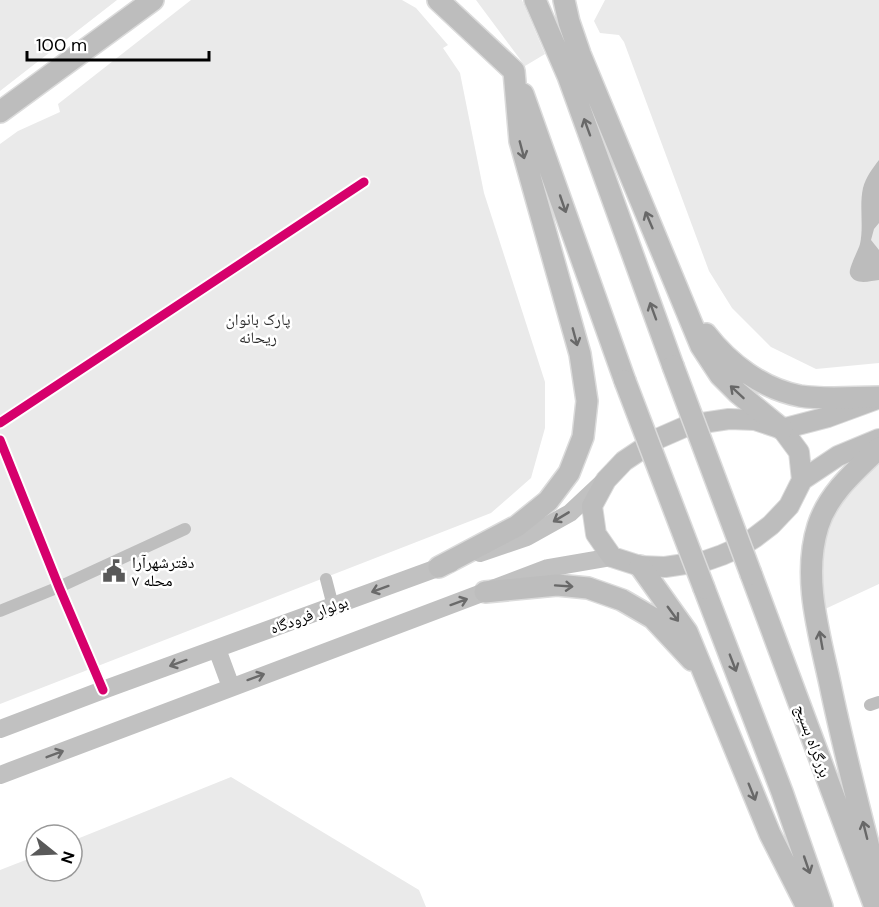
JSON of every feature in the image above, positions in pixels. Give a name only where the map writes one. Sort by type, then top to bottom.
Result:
[{"type":"highway","points":[[0,112],[153,0]]},
{"type":"highway","points":[[438,0],[514,71],[520,141],[580,354],[586,402],[583,437],[569,473],[548,501],[517,526],[439,567]]},
{"type":"highway","points":[[458,0],[514,71],[625,381],[782,792],[822,907]]},
{"type":"highway","points":[[535,0],[568,76]]},
{"type":"highway","points":[[552,0],[568,76]]},
{"type":"highway","points":[[564,0],[580,54],[701,345],[720,375],[782,429]]},
{"type":"highway","name":"بزرگراه بسیج","points":[[568,76],[673,366],[875,907]]},
{"type":"highway","points":[[686,307],[712,342],[737,366],[767,386],[800,396],[879,397]]},
{"type":"highway","points":[[879,448],[832,497],[818,526],[812,558],[812,589],[836,715],[879,887]]},
{"type":"highway","points":[[640,566],[687,632],[770,834],[807,907]]},
{"type":"highway","points":[[485,592],[557,585],[588,588],[622,600],[653,618],[704,674]]},
{"type":"main road","points":[[612,557],[596,534],[592,506],[606,480],[624,461],[657,438],[689,426],[737,419],[754,420],[782,429],[828,417],[879,397]]},
{"type":"main road","points":[[782,429],[799,452],[802,480]]},
{"type":"main road","points":[[0,775],[548,568],[612,557],[640,566],[665,567],[714,558],[738,548],[771,525],[789,506],[802,480],[838,456],[879,439]]},
{"type":"main road","name":"بولوار فرودگاه","points":[[0,729],[439,567],[527,537],[570,513],[606,480]]},
{"type":"main road","points":[[217,649],[231,687]]},
{"type":"street","points":[[0,423],[364,182]]},
{"type":"street","points":[[0,440],[103,690]]},
{"type":"street","points":[[0,610],[59,587],[185,529]]},
{"type":"street","points":[[326,579],[333,606]]},
{"type":"green space","points":[[0,0],[117,0],[0,91]]},
{"type":"green space","name":"پارک بانوان ریحانه","points":[[191,0],[402,0],[416,8],[448,45],[443,48],[460,73],[484,193],[545,382],[545,428],[531,478],[491,513],[0,704],[0,144],[18,131],[60,112],[58,104]]},
{"type":"green space","points":[[476,0],[522,0],[545,54],[525,66]]},
{"type":"green space","points":[[605,0],[879,0],[879,363],[816,369],[771,347],[732,308],[709,271],[624,42],[619,35],[600,33],[594,21]]},
{"type":"green space","points":[[879,459],[879,584],[825,609],[818,565],[827,528],[847,493]]},
{"type":"green space","points":[[231,777],[419,890],[426,907],[0,907],[0,870],[24,861],[24,883],[84,883],[84,836]]},
{"type":"shaded area","points":[[879,160],[879,223],[874,229],[871,240],[879,250],[879,280],[859,281],[852,278],[850,272],[860,244],[863,188]]},
{"type":"cycle path","points":[[0,423],[364,182]]},
{"type":"cycle path","points":[[0,440],[103,690]]},
{"type":"place","name":"دفترشهرآرا محله ۷","points":[[114,571]]}]
